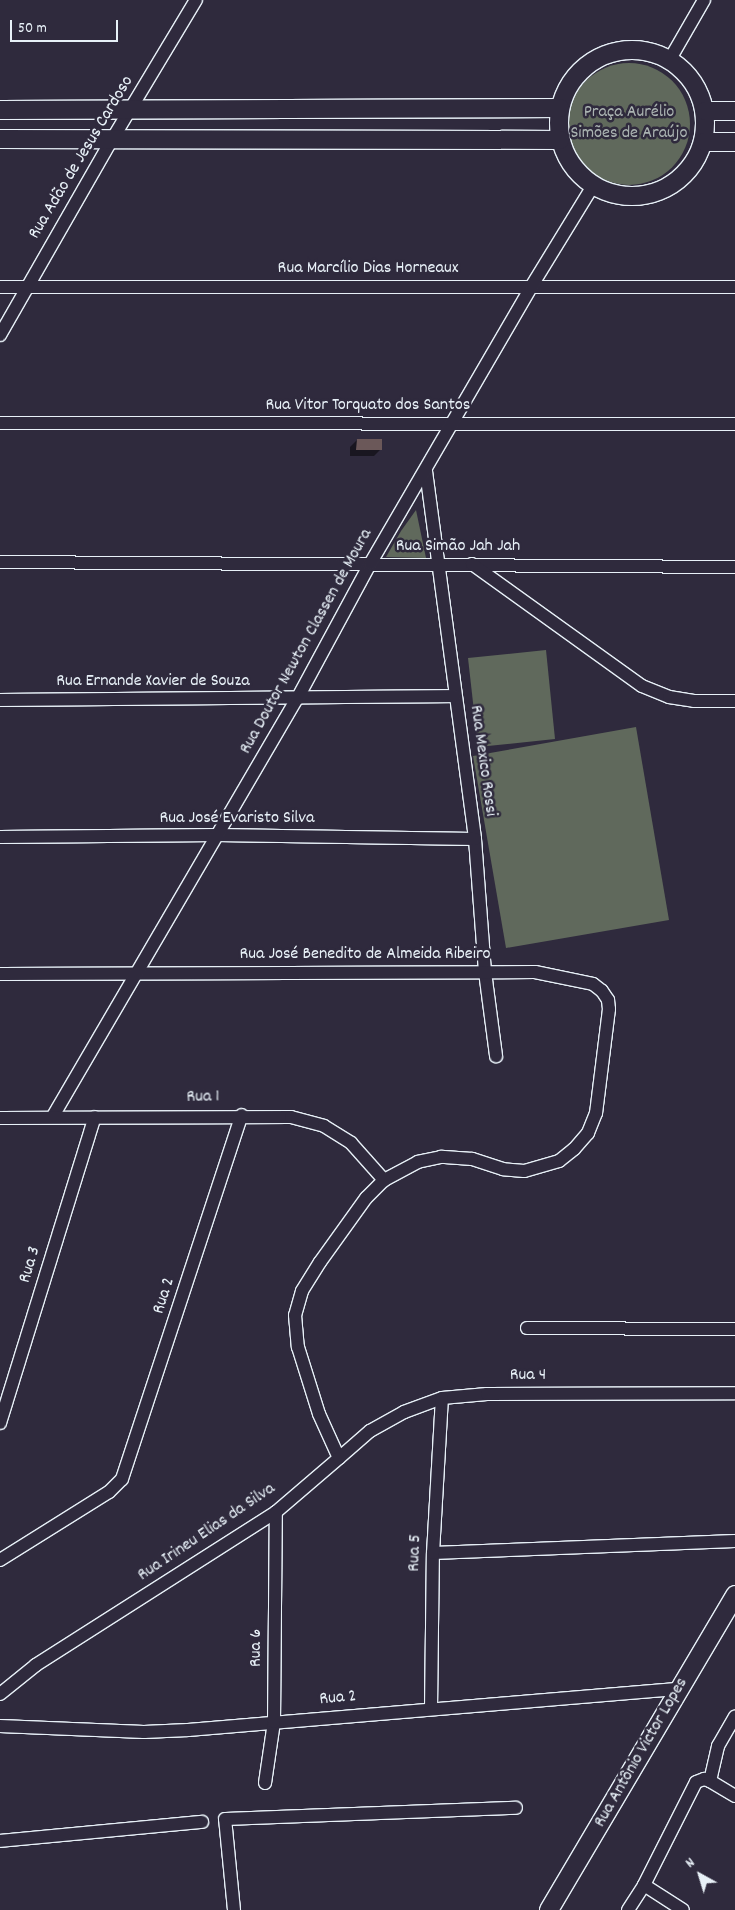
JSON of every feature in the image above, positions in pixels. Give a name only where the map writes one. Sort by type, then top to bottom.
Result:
[{"type":"main road","points":[[625,50],[648,51],[670,60],[687,73],[699,91],[705,111],[704,142],[694,163],[684,174],[660,192],[637,197],[614,195],[593,186],[578,174],[567,158],[560,140],[560,108],[568,86],[583,68],[603,56],[625,50]]},
{"type":"main road","points":[[0,110],[560,108]]},
{"type":"main road","points":[[705,111],[735,111]]},
{"type":"main road","points":[[0,138],[560,140]]},
{"type":"main road","points":[[704,142],[735,142]]},
{"type":"main road","name":"Rua Antônio Victor Lopes","points":[[549,1910],[735,1595]]},
{"type":"street","name":"Rua Adão de Jesus Cardoso","points":[[0,335],[26,286],[196,0]]},
{"type":"street","points":[[670,60],[704,0]]},
{"type":"street","name":"Rua Doutor Newton Classen de Moura","points":[[53,1116],[297,699],[370,564],[426,471],[531,287],[593,186]]},
{"type":"street","name":"Rua Marcílio Dias Horneaux","points":[[0,287],[735,287]]},
{"type":"street","name":"Rua Vitor Torquato dos Santos","points":[[0,423],[735,424]]},
{"type":"street","name":"Rua Mexico Rossi","points":[[426,471],[475,839],[485,972],[496,1056]]},
{"type":"street","name":"Rua Simão Jah Jah","points":[[0,562],[735,567]]},
{"type":"street","points":[[472,564],[642,686],[669,697],[694,701],[735,701]]},
{"type":"street","name":"Rua Ernande Xavier de Souza","points":[[0,700],[297,699],[456,696]]},
{"type":"street","name":"Rua José Evaristo Silva","points":[[0,837],[217,835],[475,839]]},
{"type":"street","name":"Rua José Benedito de Almeida Ribeiro","points":[[0,974],[485,972],[553,974],[593,984],[602,991],[608,1000],[609,1009],[596,1112],[588,1133],[574,1149],[559,1161],[524,1171],[503,1169],[472,1160],[441,1157],[418,1162],[384,1180]]},
{"type":"street","name":"Rua 1","points":[[0,1118],[242,1115],[291,1117],[324,1126],[350,1143],[384,1180]]},
{"type":"street","name":"Rua 2","points":[[0,1560],[116,1486],[127,1469],[242,1115]]},
{"type":"street","name":"Rua 3","points":[[0,1423],[95,1117]]},
{"type":"street","points":[[339,1458],[319,1414],[298,1347],[295,1315],[302,1291],[320,1262],[366,1198],[384,1180]]},
{"type":"street","points":[[527,1328],[735,1329]]},
{"type":"street","name":"Rua 4","points":[[339,1458],[370,1431],[404,1412],[442,1398],[487,1394],[735,1393]]},
{"type":"street","name":"Rua 5","points":[[431,1709],[433,1553],[442,1398]]},
{"type":"street","name":"Rua Irineu Elias da Silva","points":[[0,1694],[36,1665],[276,1512],[339,1458]]},
{"type":"street","name":"Rua 6","points":[[265,1783],[274,1722],[276,1512]]},
{"type":"street","points":[[433,1553],[735,1541]]},
{"type":"street","name":"Rua 2","points":[[0,1726],[144,1732],[679,1689]]},
{"type":"street","points":[[710,1781],[718,1746],[735,1717]]},
{"type":"street","points":[[628,1910],[644,1885],[696,1782],[704,1779],[710,1781],[735,1796]]},
{"type":"street","points":[[234,1910],[225,1819],[516,1808]]},
{"type":"street","points":[[0,1841],[202,1822]]},
{"type":"street","points":[[644,1885],[683,1910]]},
{"type":"green space","name":"Praça Aurélio Simões de Araújo","points":[[629,63],[652,67],[672,81],[686,101],[690,124],[686,147],[672,167],[652,181],[629,185],[606,181],[586,167],[572,147],[568,124],[572,101],[586,81],[606,67]]},
{"type":"green space","points":[[416,510],[426,558],[386,557],[401,531]]},
{"type":"green space","points":[[546,650],[555,739],[478,747],[468,658]]},
{"type":"green space","points":[[636,727],[669,920],[506,948],[473,756]]},
{"type":"building","points":[[357,439],[382,439],[382,450],[356,450]]}]
